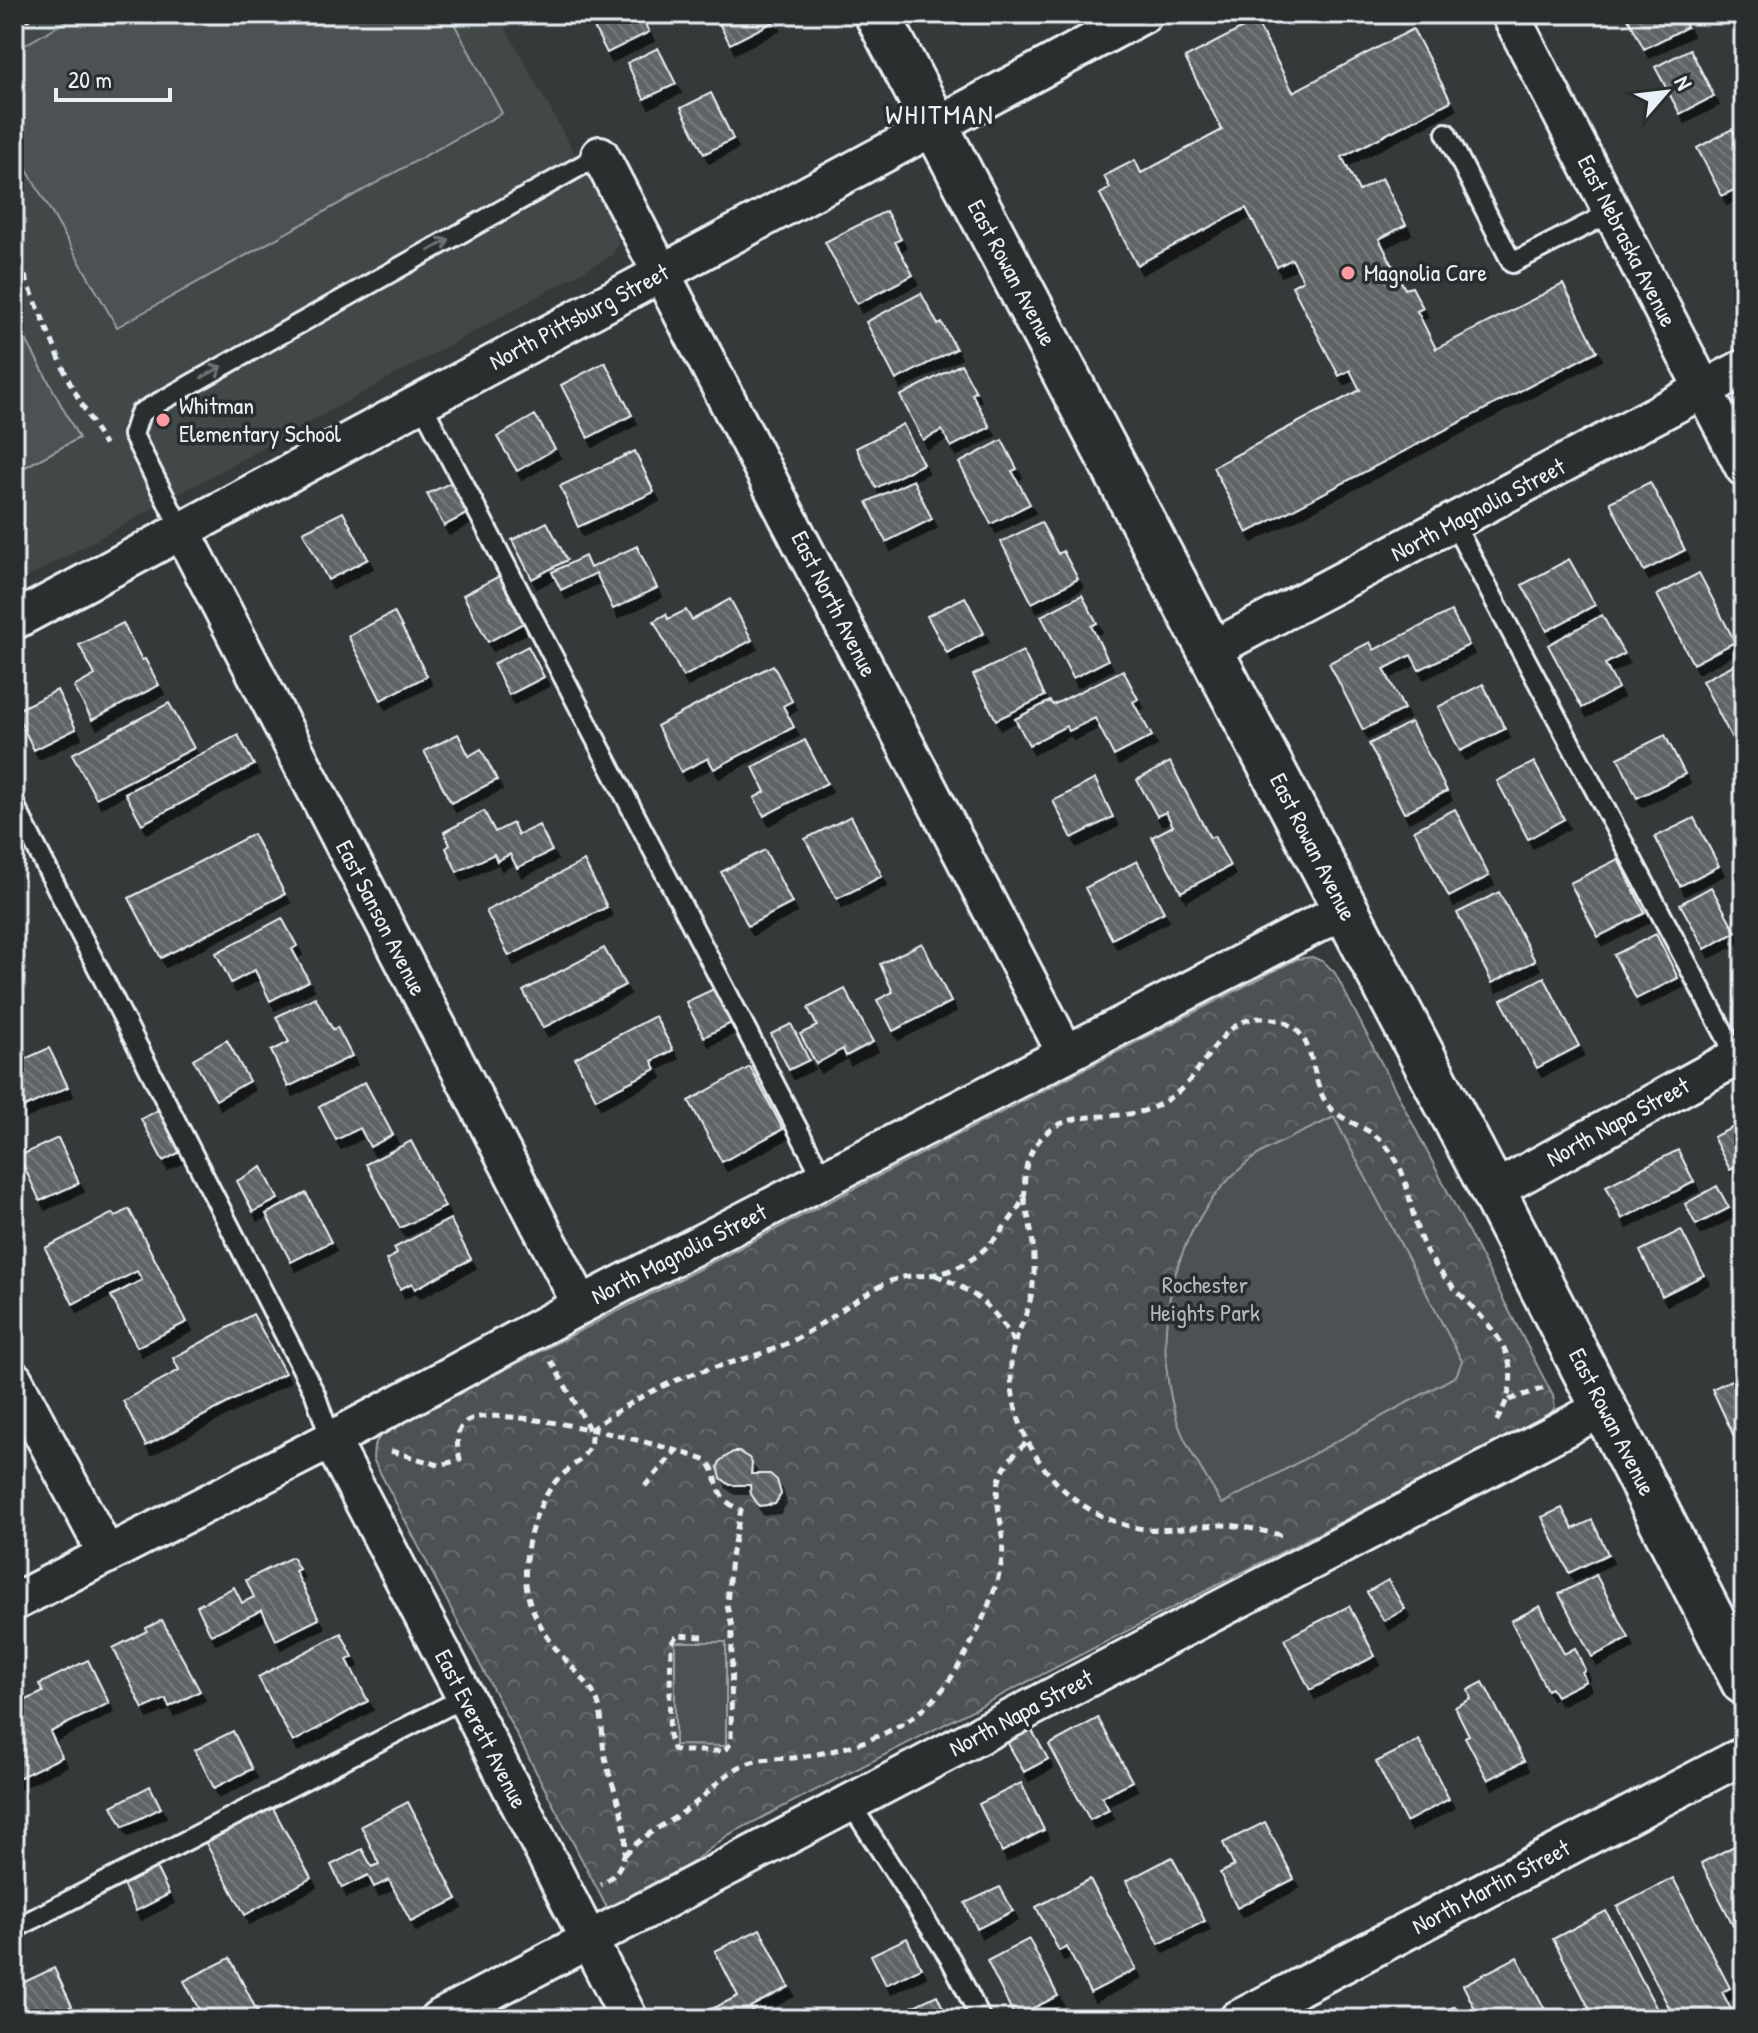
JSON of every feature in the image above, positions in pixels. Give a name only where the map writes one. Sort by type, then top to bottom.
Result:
[{"type":"street","name":"East Rowan Avenue","points":[[877,14],[1493,1191],[1744,1682]]},
{"type":"street","name":"North Pittsburg Street","points":[[14,621],[1144,14]]},
{"type":"street","name":"East Nebraska Avenue","points":[[1510,14],[1744,468]]},
{"type":"street","name":"East North Avenue","points":[[600,155],[1066,1054]]},
{"type":"street","name":"North Magnolia Street","points":[[1211,650],[1744,368]]},
{"type":"street","name":"East Sanson Avenue","points":[[182,531],[581,1305]]},
{"type":"street","name":"North Magnolia Street","points":[[14,1602],[331,1440],[581,1305],[1346,909]]},
{"type":"street","name":"North Napa Street","points":[[1493,1191],[1742,1060]]},
{"type":"street","points":[[14,1380],[107,1555]]},
{"type":"street","name":"North Napa Street","points":[[438,2019],[1605,1407]]},
{"type":"street","name":"East Everett Avenue","points":[[331,1440],[629,2019]]},
{"type":"street","name":"North Martin Street","points":[[1238,2019],[1744,1755]]},
{"type":"lane","points":[[1446,133],[1512,263],[1612,212]]},
{"type":"lane","points":[[182,531],[133,435],[140,413],[600,155]]},
{"type":"lane","points":[[421,402],[824,1180]]},
{"type":"lane","points":[[1454,524],[1742,1060]]},
{"type":"lane","points":[[14,804],[315,1394],[331,1440]]},
{"type":"lane","points":[[14,1929],[465,1697]]},
{"type":"lane","points":[[850,1803],[951,1960],[981,2019]]},
{"type":"path","points":[[14,27],[36,14]]},
{"type":"path","points":[[14,250],[68,379],[107,451]]},
{"type":"path","points":[[1288,1534],[1237,1526],[1170,1531],[1119,1524],[1071,1495],[1046,1470],[1027,1442],[1018,1418],[1013,1389],[1011,1362],[1034,1284],[1034,1241],[1024,1198],[1028,1157],[1046,1132],[1075,1118],[1133,1114],[1162,1103],[1189,1082],[1229,1030],[1241,1021],[1269,1018],[1295,1030],[1312,1053],[1318,1084],[1329,1107],[1375,1136],[1390,1151],[1402,1171],[1425,1250],[1449,1284],[1489,1325],[1507,1353],[1512,1388],[1489,1430]]},
{"type":"path","points":[[590,1430],[637,1399],[689,1375],[788,1343],[898,1278],[934,1275],[965,1264],[988,1246],[1024,1198]]},
{"type":"path","points":[[934,1275],[960,1285],[990,1306],[1015,1343]]},
{"type":"path","points":[[547,1353],[590,1430],[591,1443],[548,1493],[526,1555],[525,1583],[531,1606],[547,1636],[589,1687],[598,1703],[606,1762],[623,1826],[625,1855]]},
{"type":"path","points":[[1508,1400],[1544,1388]]},
{"type":"path","points":[[387,1449],[424,1463],[439,1465],[460,1460],[457,1437],[460,1428],[478,1417],[564,1422],[707,1461],[713,1468],[719,1493],[725,1501],[741,1510],[731,1557],[727,1605],[732,1627],[731,1743],[725,1751],[680,1751],[673,1749],[669,1735],[671,1644],[677,1635],[703,1637]]},
{"type":"path","points":[[601,1886],[617,1872],[625,1855],[635,1844],[680,1815],[738,1768],[759,1760],[800,1757],[849,1746],[890,1732],[912,1719],[940,1694],[958,1668],[995,1589],[1003,1546],[997,1484],[1009,1458],[1027,1442]]},
{"type":"path","points":[[645,1486],[676,1451]]},
{"type":"shaded area","name":"Whitman Elementary School","points":[[14,14],[498,14],[616,229],[616,249],[611,256],[14,585]]},
{"type":"green space","points":[[79,14],[449,14],[502,113],[117,327],[14,147],[14,51]]},
{"type":"green space","points":[[14,317],[79,438],[14,473]]},
{"type":"green space","name":"Rochester Heights Park","points":[[1312,957],[1324,962],[1335,973],[1553,1396],[1555,1407],[1550,1415],[728,1835],[668,1881],[611,1910],[606,1906],[373,1459],[374,1446],[381,1434],[1297,959]]},
{"type":"green space","points":[[1334,1117],[1462,1361],[1456,1376],[1222,1504],[1184,1439],[1168,1383],[1165,1348],[1167,1313],[1174,1279],[1186,1245],[1202,1214],[1223,1186],[1257,1156]]},
{"type":"green space","points":[[675,1642],[726,1642],[726,1746],[675,1745]]},
{"type":"building","points":[[603,14],[640,14],[649,32],[607,53],[590,20]]},
{"type":"building","points":[[714,14],[771,14],[775,21],[730,44]]},
{"type":"building","points":[[1626,14],[1681,14],[1687,27],[1644,49]]},
{"type":"building","name":"Magnolia Care","points":[[1256,21],[1293,92],[1413,29],[1451,101],[1342,157],[1359,191],[1382,178],[1406,225],[1379,239],[1405,289],[1412,287],[1423,308],[1417,311],[1436,349],[1563,284],[1597,351],[1247,533],[1213,467],[1360,390],[1350,370],[1339,376],[1292,286],[1303,280],[1292,259],[1277,267],[1246,208],[1137,265],[1100,194],[1110,188],[1104,176],[1135,160],[1141,173],[1222,130],[1185,58]]},
{"type":"building","points":[[658,48],[676,84],[644,99],[627,63]]},
{"type":"building","points":[[1690,49],[1714,96],[1680,114],[1655,67]]},
{"type":"building","points":[[711,93],[733,139],[704,154],[681,108]]},
{"type":"building","points":[[1732,129],[1744,153],[1744,185],[1722,196],[1697,148]]},
{"type":"building","points":[[886,211],[901,239],[895,242],[913,275],[857,304],[825,242]]},
{"type":"building","points":[[921,293],[938,325],[942,323],[956,349],[896,380],[866,322]]},
{"type":"building","points":[[605,362],[632,415],[588,438],[561,385]]},
{"type":"building","points":[[961,364],[976,392],[972,394],[990,427],[951,447],[942,430],[923,440],[900,396]]},
{"type":"building","points":[[535,415],[555,449],[517,471],[497,437]]},
{"type":"building","points":[[903,424],[923,464],[876,488],[856,448]]},
{"type":"building","points":[[1002,440],[1017,469],[1012,471],[1030,504],[991,524],[959,463]]},
{"type":"building","points":[[635,451],[654,492],[578,527],[560,486]]},
{"type":"building","points":[[913,480],[932,519],[886,542],[867,502]]},
{"type":"building","points":[[454,481],[470,512],[444,526],[427,494]]},
{"type":"building","points":[[1650,482],[1685,550],[1644,571],[1610,502]]},
{"type":"building","points":[[343,512],[368,559],[328,580],[303,532]]},
{"type":"building","points":[[547,522],[567,560],[532,579],[512,540]]},
{"type":"building","points":[[1041,522],[1058,554],[1063,551],[1078,579],[1032,603],[1001,542]]},
{"type":"building","points":[[637,546],[657,588],[613,609],[596,573],[561,590],[552,572],[585,556],[590,568]]},
{"type":"building","points":[[1569,559],[1595,605],[1547,631],[1522,585]]},
{"type":"building","points":[[505,573],[529,620],[488,642],[463,595]]},
{"type":"building","points":[[1699,573],[1735,642],[1693,664],[1657,595]]},
{"type":"building","points":[[1082,595],[1097,623],[1091,626],[1108,660],[1073,678],[1041,616]]},
{"type":"building","points":[[965,597],[984,633],[947,653],[927,616]]},
{"type":"building","points":[[730,599],[752,640],[683,677],[654,621],[666,614],[668,619],[686,610],[692,620]]},
{"type":"building","points":[[1451,611],[1469,645],[1419,670],[1411,655],[1384,669],[1404,709],[1363,730],[1329,663],[1370,642],[1374,650]]},
{"type":"building","points":[[394,612],[427,676],[381,700],[348,636]]},
{"type":"building","points":[[1602,615],[1624,654],[1605,664],[1618,688],[1582,708],[1548,645]]},
{"type":"building","points":[[123,623],[159,685],[92,720],[74,687],[95,675],[79,645]]},
{"type":"building","points":[[528,646],[544,677],[509,695],[493,664]]},
{"type":"building","points":[[1023,651],[1045,696],[996,720],[973,675]]},
{"type":"building","points":[[1743,660],[1744,745],[1737,748],[1702,681]]},
{"type":"building","points":[[773,665],[792,701],[783,706],[794,727],[714,769],[708,758],[681,772],[657,726]]},
{"type":"building","points":[[1123,670],[1138,699],[1133,702],[1152,736],[1114,756],[1095,718],[1069,731],[1066,726],[1029,745],[1015,719],[1050,701],[1053,705]]},
{"type":"building","points":[[1483,684],[1505,729],[1460,751],[1438,707]]},
{"type":"building","points":[[57,690],[76,729],[34,750],[15,711]]},
{"type":"building","points":[[169,703],[194,748],[96,798],[72,754]]},
{"type":"building","points":[[1411,722],[1447,791],[1404,813],[1369,744]]},
{"type":"building","points":[[458,734],[469,756],[481,749],[497,780],[451,803],[424,751]]},
{"type":"building","points":[[238,735],[254,765],[142,824],[125,793]]},
{"type":"building","points":[[1665,735],[1685,774],[1637,798],[1618,758]]},
{"type":"building","points":[[805,740],[827,783],[764,816],[754,798],[765,792],[753,767]]},
{"type":"building","points":[[1170,762],[1210,838],[1214,836],[1230,866],[1181,892],[1152,837],[1173,826],[1166,812],[1157,816],[1137,780]]},
{"type":"building","points":[[1534,762],[1564,819],[1528,839],[1497,781]]},
{"type":"building","points":[[1095,779],[1113,817],[1072,838],[1053,801]]},
{"type":"building","points":[[1455,809],[1489,876],[1449,897],[1414,830]]},
{"type":"building","points":[[14,811],[28,840],[14,847]]},
{"type":"building","points":[[484,811],[495,832],[513,823],[518,835],[539,825],[552,851],[517,868],[510,854],[497,861],[494,854],[457,872],[446,848],[450,845],[444,832]]},
{"type":"building","points":[[851,816],[882,876],[837,899],[805,839]]},
{"type":"building","points":[[1694,818],[1719,866],[1680,886],[1655,837]]},
{"type":"building","points":[[253,834],[285,894],[161,958],[129,898]]},
{"type":"building","points":[[765,850],[792,903],[748,926],[721,872]]},
{"type":"building","points":[[1618,859],[1645,913],[1598,937],[1570,883]]},
{"type":"building","points":[[584,861],[607,907],[509,956],[486,911]]},
{"type":"building","points":[[1137,861],[1164,912],[1112,939],[1085,888]]},
{"type":"building","points":[[1711,887],[1736,932],[1705,949],[1680,904]]},
{"type":"building","points":[[1499,892],[1535,961],[1492,983],[1457,913]]},
{"type":"building","points":[[282,918],[297,946],[292,949],[309,981],[270,1001],[255,970],[231,983],[216,953]]},
{"type":"building","points":[[1656,934],[1678,978],[1636,999],[1614,955]]},
{"type":"building","points":[[922,943],[951,1002],[893,1031],[877,1000],[893,992],[880,964]]},
{"type":"building","points":[[604,948],[625,985],[543,1028],[523,991]]},
{"type":"building","points":[[1544,977],[1579,1046],[1537,1068],[1501,1000]]},
{"type":"building","points":[[720,986],[737,1020],[704,1037],[686,1002]]},
{"type":"building","points":[[845,989],[873,1042],[846,1056],[843,1049],[816,1064],[800,1034],[817,1026],[808,1008]]},
{"type":"building","points":[[315,997],[333,1030],[337,1027],[352,1056],[288,1087],[271,1051],[289,1042],[276,1017]]},
{"type":"building","points":[[655,1016],[673,1050],[652,1061],[656,1069],[596,1099],[575,1058]]},
{"type":"building","points":[[791,1024],[809,1060],[789,1070],[771,1034]]},
{"type":"building","points":[[227,1040],[249,1081],[216,1100],[193,1059]]},
{"type":"building","points":[[49,1048],[68,1087],[14,1112],[14,1064]]},
{"type":"building","points":[[750,1067],[783,1129],[722,1162],[689,1101]]},
{"type":"building","points":[[365,1082],[393,1135],[370,1147],[360,1128],[336,1140],[319,1107]]},
{"type":"building","points":[[162,1108],[184,1150],[163,1161],[141,1119]]},
{"type":"building","points":[[1744,1122],[1744,1163],[1730,1170],[1713,1137]]},
{"type":"building","points":[[58,1138],[79,1183],[40,1201],[19,1156]]},
{"type":"building","points":[[411,1141],[445,1207],[400,1228],[366,1164]]},
{"type":"building","points":[[1678,1150],[1694,1182],[1622,1219],[1606,1186]]},
{"type":"building","points":[[262,1167],[278,1199],[253,1212],[237,1181]]},
{"type":"building","points":[[1717,1186],[1729,1208],[1696,1225],[1685,1204]]},
{"type":"building","points":[[306,1193],[331,1242],[291,1262],[266,1214]]},
{"type":"building","points":[[129,1209],[187,1322],[137,1347],[111,1296],[142,1280],[137,1271],[73,1304],[45,1248],[113,1213],[115,1217]]},
{"type":"building","points":[[450,1219],[471,1259],[415,1289],[412,1283],[400,1289],[386,1260],[397,1254],[394,1248]]},
{"type":"building","points":[[1681,1230],[1704,1275],[1662,1296],[1640,1251]]},
{"type":"building","points":[[253,1314],[285,1373],[146,1446],[123,1401],[179,1370],[173,1358]]},
{"type":"building","points":[[1744,1374],[1744,1440],[1737,1443],[1712,1389]]},
{"type":"building","points":[[733,1452],[749,1458],[751,1474],[770,1474],[777,1480],[781,1494],[775,1504],[759,1506],[751,1494],[750,1485],[730,1485],[721,1478],[720,1461]]},
{"type":"building","points":[[1562,1508],[1573,1529],[1592,1520],[1608,1554],[1569,1573],[1542,1517]]},
{"type":"building","points":[[292,1557],[299,1569],[295,1571],[319,1619],[276,1640],[262,1610],[211,1635],[197,1606],[234,1587],[242,1603],[254,1597],[246,1580]]},
{"type":"building","points":[[1596,1575],[1629,1638],[1592,1657],[1559,1594]]},
{"type":"building","points":[[1388,1580],[1405,1609],[1384,1621],[1367,1592]]},
{"type":"building","points":[[1349,1606],[1375,1656],[1310,1690],[1284,1639]]},
{"type":"building","points":[[1540,1606],[1564,1654],[1575,1648],[1585,1670],[1582,1672],[1586,1681],[1556,1696],[1551,1688],[1547,1690],[1511,1621]]},
{"type":"building","points":[[162,1620],[200,1691],[169,1707],[166,1699],[143,1709],[113,1648]]},
{"type":"building","points":[[341,1633],[353,1657],[347,1660],[368,1701],[293,1742],[258,1677]]},
{"type":"building","points":[[88,1660],[109,1703],[50,1732],[62,1757],[14,1780],[14,1706],[43,1692],[39,1684]]},
{"type":"building","points":[[1483,1682],[1524,1761],[1488,1780],[1465,1737],[1469,1735],[1455,1707],[1471,1699],[1468,1690]]},
{"type":"building","points":[[1098,1718],[1132,1781],[1102,1797],[1109,1810],[1090,1820],[1049,1745]]},
{"type":"building","points":[[1030,1727],[1048,1759],[1024,1772],[1006,1740]]},
{"type":"building","points":[[233,1731],[252,1769],[214,1788],[195,1750]]},
{"type":"building","points":[[1419,1740],[1449,1799],[1406,1822],[1376,1762]]},
{"type":"building","points":[[1021,1783],[1044,1830],[1002,1852],[979,1804]]},
{"type":"building","points":[[150,1786],[161,1808],[123,1827],[112,1806]]},
{"type":"building","points":[[269,1801],[311,1878],[245,1915],[203,1838]]},
{"type":"building","points":[[408,1802],[457,1899],[411,1922],[389,1880],[374,1887],[368,1875],[342,1888],[331,1865],[362,1849],[372,1867],[379,1864],[361,1826]]},
{"type":"building","points":[[1265,1822],[1294,1879],[1237,1908],[1220,1873],[1234,1866],[1223,1843]]},
{"type":"building","points":[[1744,1841],[1744,1946],[1701,1863]]},
{"type":"building","points":[[1172,1857],[1205,1921],[1159,1944],[1126,1881]]},
{"type":"building","points":[[154,1863],[169,1894],[136,1911],[120,1879]]},
{"type":"building","points":[[1673,1878],[1730,1988],[1722,1992],[1736,2019],[1675,2019],[1617,1907]]},
{"type":"building","points":[[1090,1879],[1136,1969],[1090,1993],[1067,1947],[1059,1951],[1036,1907]]},
{"type":"building","points":[[1000,1887],[1013,1911],[977,1929],[965,1903]]},
{"type":"building","points":[[1606,1911],[1662,2019],[1595,2019],[1553,1939]]},
{"type":"building","points":[[760,1929],[789,1987],[750,2007],[756,2019],[709,2019],[706,2012],[738,1996],[715,1951]]},
{"type":"building","points":[[907,1938],[921,1968],[886,1985],[871,1955]]},
{"type":"building","points":[[1029,1939],[1058,1996],[1015,2017],[987,1961]]},
{"type":"building","points":[[1517,1957],[1550,2019],[1480,2019],[1463,1985]]},
{"type":"building","points":[[230,1958],[259,2015],[252,2019],[204,2019],[184,1981]]},
{"type":"building","points":[[54,1968],[72,2006],[46,2019],[14,2019],[14,1987]]},
{"type":"building","points":[[937,1995],[948,2019],[900,2019],[897,2014]]},
{"type":"building","points":[[1455,2006],[1462,2019],[1429,2019]]},
{"type":"place","name":"Magnolia Care","points":[[1348,273]]},
{"type":"place","name":"Whitman Elementary School","points":[[163,420]]},
{"type":"district","name":"WHITMAN","points":[[940,114]]}]
